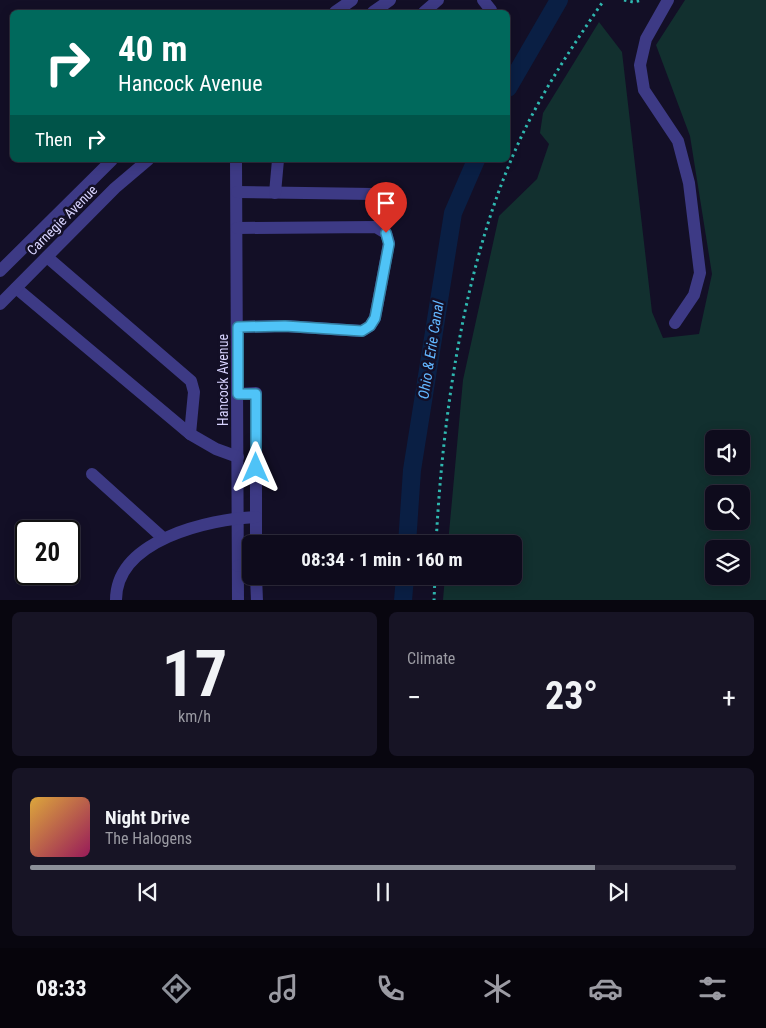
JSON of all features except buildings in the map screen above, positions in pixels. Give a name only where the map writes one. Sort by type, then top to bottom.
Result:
[{"type":"street","points":[[338,10],[352,0]]},
{"type":"street","points":[[372,8],[390,0]]},
{"type":"street","points":[[426,10],[438,0]]},
{"type":"street","points":[[668,0],[646,39],[640,65],[644,90],[678,141],[689,183],[700,273],[694,295],[675,323]]},
{"type":"street","points":[[0,271],[110,162]]},
{"type":"street","name":"Hancock Avenue","points":[[236,162],[238,600]]},
{"type":"street","points":[[275,193],[278,162]]},
{"type":"street","name":"Carnegie Avenue","points":[[2,298],[16,288],[139,163]]},
{"type":"street","points":[[92,180],[108,195]]},
{"type":"street","points":[[237,192],[374,194]]},
{"type":"street","points":[[237,228],[376,227],[386,233],[389,244],[375,318],[370,326],[362,331],[285,326],[238,327]]},
{"type":"street","points":[[47,257],[191,381],[194,392],[190,434]]},
{"type":"street","points":[[16,288],[190,434],[216,449],[238,454],[256,451]]},
{"type":"street","points":[[238,394],[256,394],[256,535]]},
{"type":"street","points":[[92,474],[163,538]]},
{"type":"street","points":[[116,600],[116,592],[126,566],[140,553],[163,538],[238,518],[256,517]]},
{"type":"street","points":[[238,566],[242,566]]},
{"type":"street","points":[[256,585],[257,600]]},
{"type":"path","points":[[437,535],[457,357],[485,235],[498,196],[526,126],[570,48],[604,0]]},
{"type":"path","points":[[624,0],[633,2],[642,0]]},
{"type":"path","points":[[434,600],[435,585]]},
{"type":"green space","points":[[685,0],[766,0],[766,600],[443,600],[444,585],[522,585],[522,535],[449,535],[463,380],[499,216],[537,179],[549,144],[540,133],[543,113],[599,22],[622,52],[652,312],[663,338],[699,334],[712,274],[690,136],[656,45]]},
{"type":"waterway","name":"Ohio & Erie Canal","points":[[510,85],[559,0]]},
{"type":"waterway","name":"Ohio & Erie Canal","points":[[408,535],[412,470],[453,213],[475,162]]},
{"type":"waterway","name":"Ohio & Erie Canal","points":[[403,600],[404,585]]},
{"type":"route","points":[[256,468],[256,394],[238,394],[238,327],[285,326],[362,331],[370,326],[375,318],[389,244],[386,233]]}]
